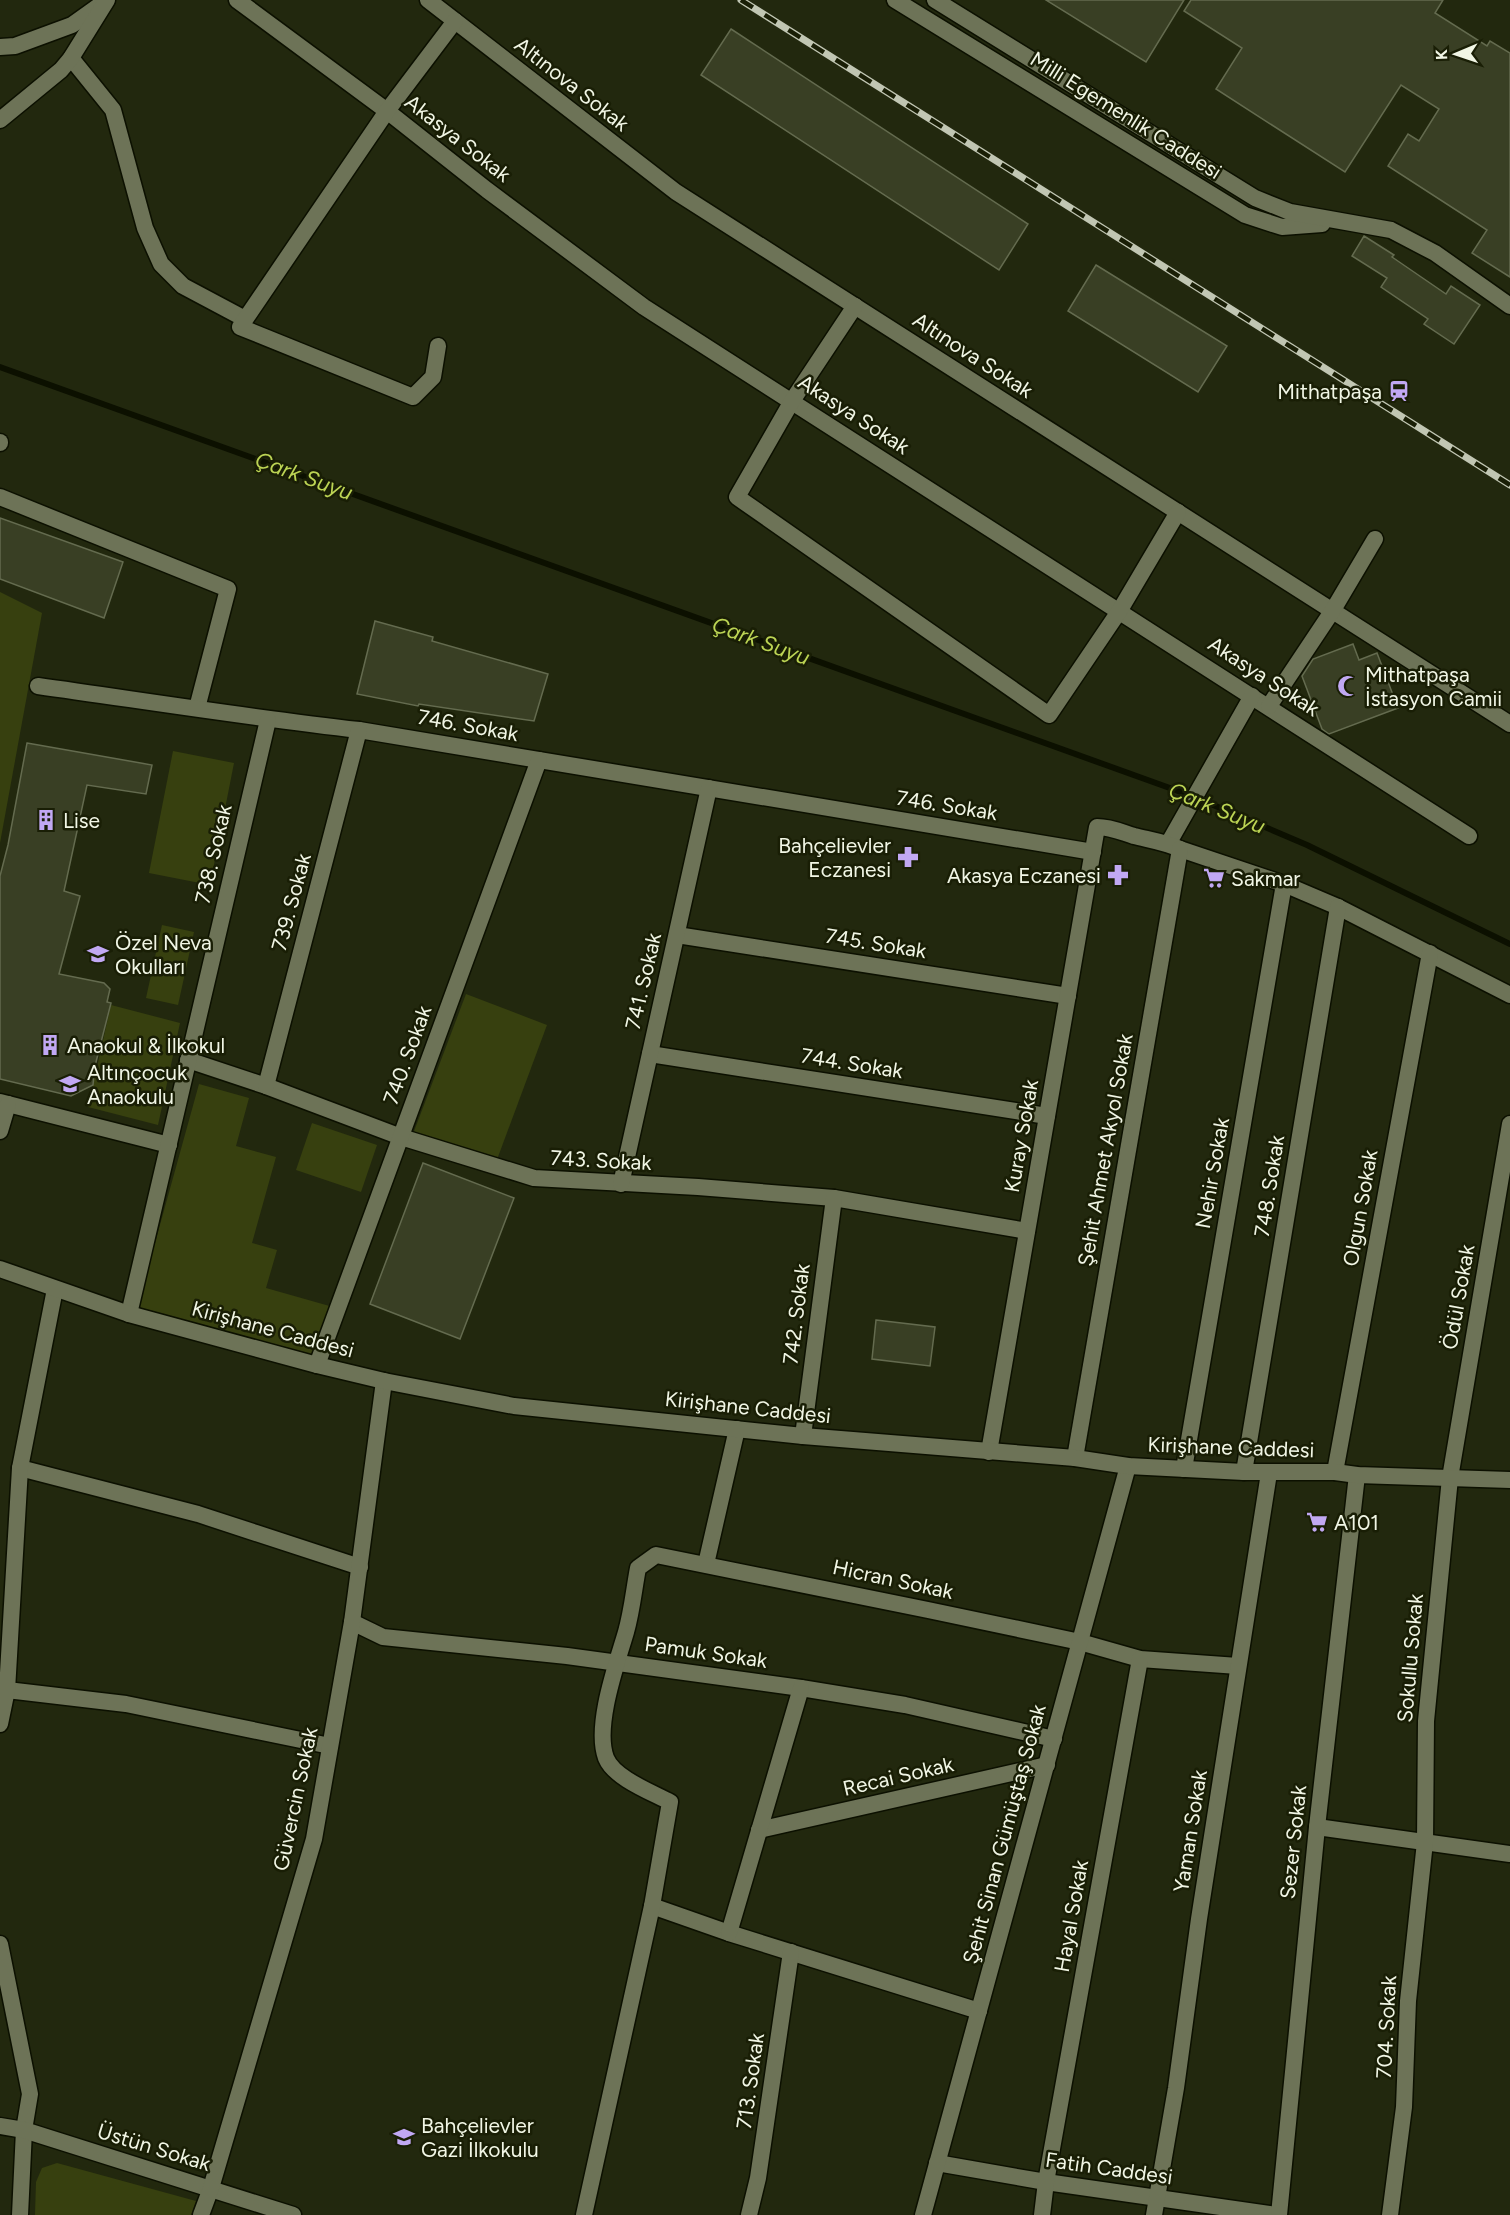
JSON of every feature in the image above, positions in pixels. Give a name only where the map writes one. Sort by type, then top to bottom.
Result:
[{"type":"street","points":[[0,47],[15,46],[72,25],[107,0]]},
{"type":"street","points":[[0,120],[61,70],[107,0]]},
{"type":"street","name":"Akasya Sokak","points":[[237,0],[644,307],[1120,610],[1469,837]]},
{"type":"street","name":"Altınova Sokak","points":[[428,0],[676,192],[1510,724]]},
{"type":"street","name":"Milli Egemenlik Caddesi","points":[[895,0],[1245,215],[1282,227],[1347,223]]},
{"type":"street","name":"Milli Egemenlik Caddesi","points":[[935,0],[1255,198],[1290,212],[1391,230],[1435,253],[1510,306]]},
{"type":"street","points":[[438,346],[433,377],[413,398],[240,327],[387,111],[455,21]]},
{"type":"street","points":[[71,58],[113,110],[146,228],[161,264],[183,286],[245,319]]},
{"type":"street","points":[[855,306],[792,401],[737,496],[1049,715],[1120,610],[1178,512]]},
{"type":"street","points":[[0,496],[228,589],[197,708]]},
{"type":"street","points":[[1269,706],[1333,610],[1375,539]]},
{"type":"street","name":"746. Sokak","points":[[38,686],[268,720],[359,730],[1093,852]]},
{"type":"street","name":"Şehit Ahmet Akyol Sokak","points":[[1075,1458],[1174,841],[1202,781],[1252,696]]},
{"type":"street","name":"738. Sokak","points":[[129,1314],[268,720]]},
{"type":"street","name":"739. Sokak","points":[[266,1086],[359,730]]},
{"type":"street","name":"740. Sokak","points":[[317,1365],[539,760]]},
{"type":"street","name":"741. Sokak","points":[[621,1184],[709,788]]},
{"type":"street","name":"Kuray Sokak","points":[[989,1452],[1097,827],[1111,827],[1135,836],[1174,841]]},
{"type":"street","points":[[1174,841],[1338,907],[1510,995]]},
{"type":"street","name":"Nehir Sokak","points":[[1184,1469],[1284,884]]},
{"type":"street","name":"748. Sokak","points":[[1244,1472],[1338,907]]},
{"type":"street","name":"745. Sokak","points":[[676,934],[1068,996]]},
{"type":"street","name":"Olgun Sokak","points":[[1335,1472],[1430,953]]},
{"type":"street","name":"744. Sokak","points":[[650,1054],[1047,1116]]},
{"type":"street","name":"743. Sokak","points":[[188,1060],[266,1086],[401,1137],[534,1178],[698,1187],[834,1198],[1028,1231]]},
{"type":"street","points":[[0,1131],[4,1103],[169,1145]]},
{"type":"street","name":"Ödül Sokak","points":[[1450,1478],[1510,1124]]},
{"type":"street","name":"742. Sokak","points":[[803,1436],[834,1198]]},
{"type":"street","name":"Kirişhane Caddesi","points":[[0,1269],[129,1314],[317,1365],[384,1381],[514,1406],[803,1436],[1075,1458],[1128,1466],[1269,1473],[1335,1472],[1357,1475],[1510,1480]]},
{"type":"street","points":[[0,1724],[8,1690],[20,1468],[55,1289]]},
{"type":"street","name":"Güvercin Sokak","points":[[201,2215],[211,2188],[314,1839],[352,1622],[384,1381]]},
{"type":"street","points":[[706,1564],[737,1429]]},
{"type":"street","name":"Şehit Sinan Gümüştaş Sokak","points":[[923,2215],[1128,1466]]},
{"type":"street","points":[[20,1468],[198,1514],[360,1567]]},
{"type":"street","name":"Yaman Sokak","points":[[1154,2215],[1176,2088],[1199,1919],[1269,1473]]},
{"type":"street","name":"Sezer Sokak","points":[[1277,2215],[1317,1827],[1357,1475]]},
{"type":"street","name":"Sokullu Sokak","points":[[1425,1842],[1426,1721],[1450,1478]]},
{"type":"street","name":"Hicran Sokak","points":[[652,1906],[670,1802],[623,1777],[606,1759],[602,1730],[615,1662],[627,1630],[638,1568],[656,1555],[1080,1642],[1140,1659],[1238,1666]]},
{"type":"street","name":"Pamuk Sokak","points":[[352,1622],[383,1637],[615,1662],[801,1688],[905,1705],[1054,1739]]},
{"type":"street","name":"Hayal Sokak","points":[[1042,2215],[1140,1659]]},
{"type":"street","points":[[729,1933],[801,1688]]},
{"type":"street","points":[[8,1690],[126,1704],[330,1746]]},
{"type":"street","name":"Recai Sokak","points":[[759,1830],[1047,1765]]},
{"type":"street","points":[[1317,1827],[1510,1854]]},
{"type":"street","name":"704. Sokak","points":[[1390,2215],[1404,2107],[1408,2001],[1425,1842]]},
{"type":"street","points":[[585,2215],[652,1906],[729,1933],[979,2011]]},
{"type":"street","points":[[0,1944],[30,2094],[24,2130],[20,2215]]},
{"type":"street","name":"713. Sokak","points":[[749,2215],[758,2178],[791,1952]]},
{"type":"street","name":"Üstün Sokak","points":[[0,2126],[24,2130],[293,2215]]},
{"type":"street","name":"Fatih Caddesi","points":[[937,2163],[1046,2182],[1277,2215]]},
{"type":"green space","points":[[0,592],[42,613],[0,843]]},
{"type":"green space","points":[[173,751],[234,763],[210,885],[149,873]]},
{"type":"green space","points":[[162,925],[194,932],[178,1005],[146,998]]},
{"type":"green space","points":[[466,994],[547,1025],[495,1165],[413,1134]]},
{"type":"green space","points":[[111,1005],[180,1023],[158,1125],[88,1107]]},
{"type":"green space","points":[[199,1084],[249,1098],[236,1146],[276,1157],[252,1243],[277,1250],[266,1288],[333,1307],[319,1359],[137,1308]]},
{"type":"green space","points":[[312,1123],[377,1145],[361,1192],[296,1170]]},
{"type":"green space","points":[[57,2163],[196,2201],[191,2215],[35,2215],[36,2182],[42,2168]]},
{"type":"building","points":[[1046,0],[1184,0],[1146,62]]},
{"type":"building","points":[[1191,0],[1443,0],[1435,13],[1487,46],[1490,41],[1510,53],[1510,277],[1472,253],[1487,230],[1388,166],[1408,134],[1419,141],[1439,109],[1401,85],[1345,172],[1216,89],[1242,48],[1184,11]]},
{"type":"building","points":[[731,29],[1028,224],[999,270],[701,75]]},
{"type":"building","points":[[1364,236],[1394,255],[1392,257],[1446,294],[1451,286],[1480,305],[1454,344],[1424,324],[1428,319],[1381,287],[1387,278],[1352,256]]},
{"type":"building","points":[[1096,265],[1227,346],[1198,392],[1068,311]]},
{"type":"building","points":[[0,518],[123,562],[104,618],[0,579]]},
{"type":"building","points":[[375,621],[433,637],[432,641],[548,674],[534,721],[419,704],[418,706],[357,694]]},
{"type":"building","name":"Mithatpaşa İstasyon Camii","points":[[1353,644],[1359,660],[1377,653],[1398,708],[1329,734],[1322,729],[1302,676],[1313,659]]},
{"type":"building","points":[[27,743],[152,765],[146,794],[87,785],[64,891],[80,896],[59,974],[104,983],[110,989],[107,1002],[111,1003],[95,1066],[93,1085],[71,1096],[0,1079],[0,876]]},
{"type":"building","points":[[423,1163],[514,1198],[460,1339],[370,1304]]},
{"type":"building","points":[[876,1320],[935,1327],[930,1366],[872,1359]]},
{"type":"waterway","name":"Çark Suyu","points":[[0,367],[1192,796],[1307,845],[1510,944]]},
{"type":"railway","points":[[741,0],[1510,485]]},
{"type":"place","name":"Mithatpaşa","points":[[1399,391]]},
{"type":"place","name":"Mithatpaşa İstasyon Camii","points":[[1348,686]]},
{"type":"place","name":"Lise","points":[[46,820]]},
{"type":"place","name":"Bahçelievler Eczanesi","points":[[908,857]]},
{"type":"place","name":"Akasya Eczanesi","points":[[1118,875]]},
{"type":"place","name":"Sakmar","points":[[1214,878]]},
{"type":"place","name":"Özel Neva Okulları","points":[[98,954]]},
{"type":"place","name":"Anaokul & İlkokul","points":[[50,1045]]},
{"type":"place","name":"Altınçocuk Anaokulu","points":[[70,1084]]},
{"type":"place","name":"A101","points":[[1317,1522]]},
{"type":"place","name":"Bahçelievler Gazi İlkokulu","points":[[404,2137]]}]
